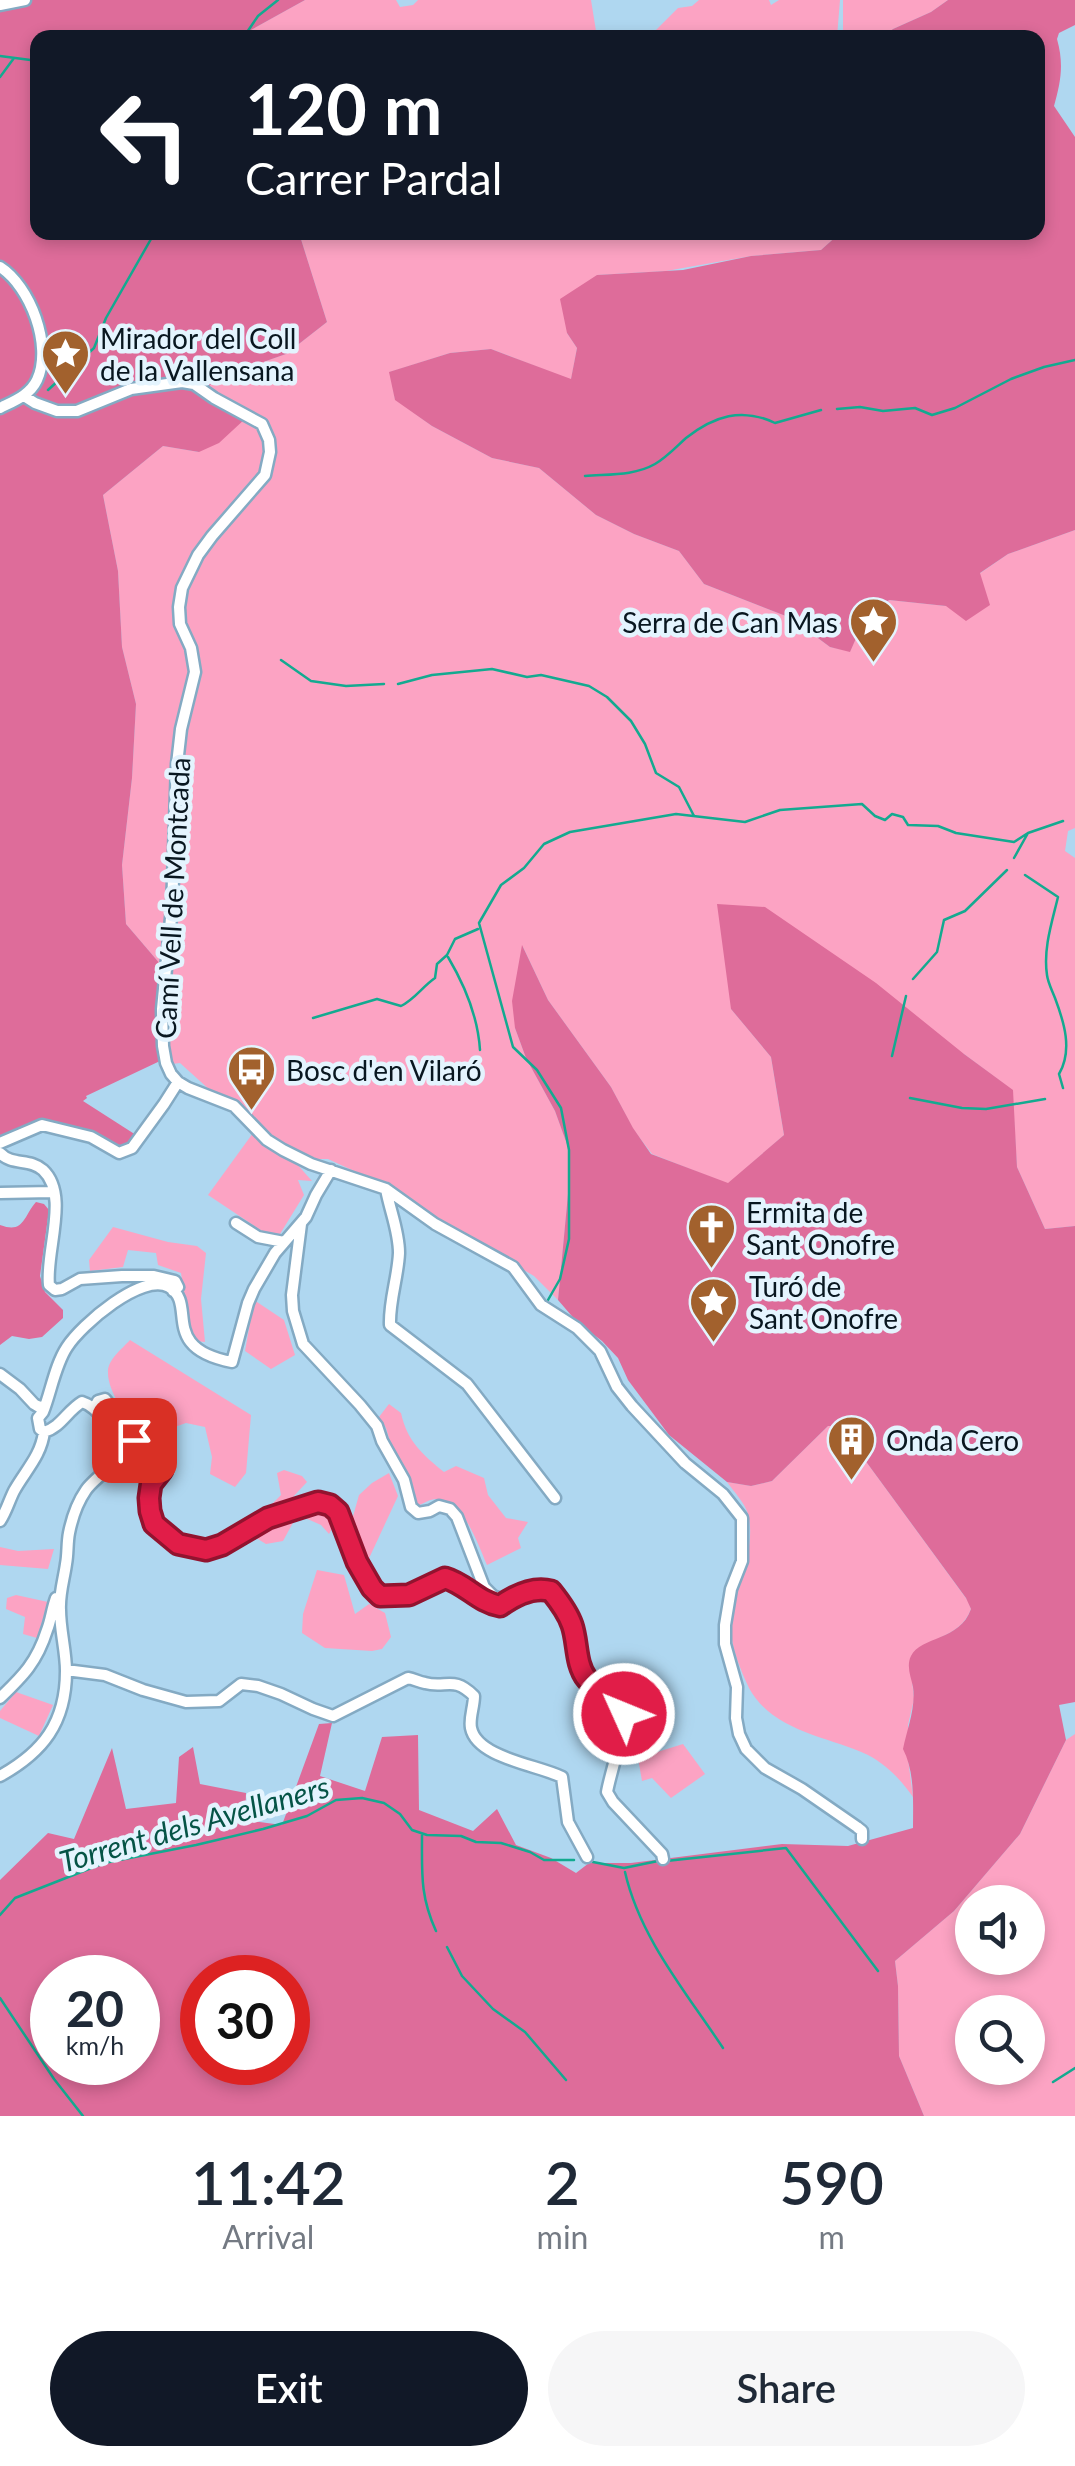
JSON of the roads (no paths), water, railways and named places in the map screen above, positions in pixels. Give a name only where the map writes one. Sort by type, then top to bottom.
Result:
[{"type":"street","points":[[0,6],[25,0]]},
{"type":"street","points":[[0,267],[18,282],[33,310],[39,330],[41,367],[36,382],[24,396],[0,408]]},
{"type":"street","name":"Camí Vell de Montcada","points":[[24,396],[58,411],[77,410],[130,389],[194,384],[262,424],[269,440],[265,475],[198,555],[182,588],[179,607],[180,624],[192,648],[195,672],[177,764],[172,908],[162,1009],[166,1064],[178,1082]]},
{"type":"street","points":[[0,1142],[42,1125],[80,1133],[119,1153],[126,1152],[178,1082],[234,1106],[283,1150],[310,1164],[386,1189],[436,1224],[513,1267],[541,1305],[577,1328],[600,1351],[617,1387],[652,1429],[735,1506],[742,1518],[742,1561],[724,1625],[737,1687],[739,1734],[757,1762],[862,1831],[862,1839]]},
{"type":"street","points":[[0,1153],[4,1158],[34,1164],[51,1181],[56,1217],[48,1262],[49,1285],[55,1290],[80,1279],[154,1276],[174,1281],[178,1286],[173,1291]]},
{"type":"street","points":[[44,1432],[38,1418],[68,1344],[109,1306],[140,1288],[156,1284],[173,1291],[178,1296],[185,1334],[194,1347],[232,1362],[248,1302],[274,1253],[302,1224],[331,1170]]},
{"type":"street","points":[[386,1189],[399,1247],[390,1324],[468,1384],[555,1498]]},
{"type":"street","points":[[0,1193],[52,1192]]},
{"type":"street","points":[[236,1222],[258,1237],[284,1242]]},
{"type":"street","points":[[302,1224],[292,1295],[303,1344],[377,1426],[404,1480],[411,1507],[418,1513],[439,1506],[450,1509],[457,1517],[484,1586],[493,1596],[507,1601]]},
{"type":"street","points":[[0,1374],[34,1404],[45,1406]]},
{"type":"street","points":[[94,1407],[105,1399],[134,1440],[164,1460],[162,1470],[151,1484],[150,1511],[154,1524],[178,1544],[206,1550],[268,1518],[318,1502],[338,1512],[357,1562],[380,1596],[409,1595],[445,1578],[463,1584],[479,1599],[500,1606],[531,1590],[551,1591],[572,1622],[587,1679],[595,1686],[618,1693],[623,1700],[622,1730],[608,1792],[662,1854],[662,1859]]},
{"type":"street","points":[[0,1776],[29,1756],[51,1733],[59,1714],[66,1670],[59,1606],[68,1537],[77,1505],[92,1481],[116,1457],[118,1449],[94,1407],[82,1402],[55,1428],[44,1432]]},
{"type":"street","points":[[0,1521],[34,1461],[44,1432]]},
{"type":"street","points":[[0,1698],[34,1662],[62,1588]]},
{"type":"street","points":[[66,1670],[105,1674],[186,1702],[219,1701],[241,1684],[258,1686],[332,1716],[408,1678],[426,1684],[459,1684],[474,1696],[471,1727],[482,1746],[504,1758],[562,1777],[568,1822],[587,1857]]},
{"type":"waterway","points":[[248,30],[258,16],[278,0]]},
{"type":"waterway","points":[[0,56],[30,60]]},
{"type":"waterway","points":[[0,77],[14,58]]},
{"type":"waterway","points":[[48,390],[94,348],[106,318],[150,240]]},
{"type":"waterway","points":[[837,409],[915,408],[932,415],[955,408],[1011,379],[1075,360]]},
{"type":"waterway","points":[[585,476],[647,468],[718,419],[740,415],[775,423],[821,410]]},
{"type":"waterway","points":[[281,660],[311,681],[346,686],[384,684]]},
{"type":"waterway","points":[[398,684],[432,675],[492,669],[589,686],[607,697],[631,721],[656,773],[679,787],[694,816]]},
{"type":"waterway","points":[[548,1300],[560,1279],[569,1239],[569,1150],[561,1108],[537,1070],[513,1047],[479,923],[501,885],[524,868],[544,844],[570,832],[676,814],[745,822],[780,810],[862,804],[885,820],[892,814],[903,817],[908,825],[938,826],[956,833],[1014,842],[1063,821]]},
{"type":"waterway","points":[[1014,858],[1028,833]]},
{"type":"waterway","points":[[913,979],[937,952],[944,920],[965,911],[1007,870]]},
{"type":"waterway","points":[[1025,875],[1058,897],[1046,965],[1066,1036],[1066,1055],[1059,1074],[1063,1088]]},
{"type":"waterway","points":[[313,1018],[377,999],[401,1006],[435,978],[437,964],[455,939],[478,929]]},
{"type":"waterway","points":[[448,957],[469,1002],[480,1050]]},
{"type":"waterway","points":[[892,1056],[906,996]]},
{"type":"waterway","points":[[910,1098],[986,1109],[1045,1099]]},
{"type":"waterway","name":"Torrent dels Avellaners","points":[[0,1915],[15,1898],[104,1863],[263,1829],[307,1816],[336,1800],[362,1798],[384,1803],[400,1814],[412,1830],[427,1835],[501,1843],[544,1860],[574,1860]]},
{"type":"waterway","points":[[422,1835],[425,1895],[436,1931]]},
{"type":"waterway","name":"Torrent dels Avellaners","points":[[666,1861],[786,1848],[878,1971]]},
{"type":"waterway","name":"Torrent dels Avellaners","points":[[593,1862],[624,1868],[658,1861]]},
{"type":"waterway","points":[[625,1872],[653,1942],[723,2048]]},
{"type":"waterway","points":[[447,1947],[462,1976],[493,2009],[525,2032],[566,2080]]},
{"type":"waterway","points":[[0,1998],[83,2116]]},
{"type":"waterway","points":[[1053,2082],[1075,2068]]},
{"type":"place","name":"Mirador del Coll de la Vallensana","points":[[65,396]]},
{"type":"place","name":"Serra de Can Mas","points":[[873,664]]},
{"type":"place","name":"Bosc d'en Vilaró","points":[[251,1112]]},
{"type":"place","name":"Ermita de Sant Onofre","points":[[711,1270]]},
{"type":"place","name":"Turó de Sant Onofre","points":[[714,1344]]},
{"type":"place","name":"Onda Cero","points":[[851,1482]]}]
